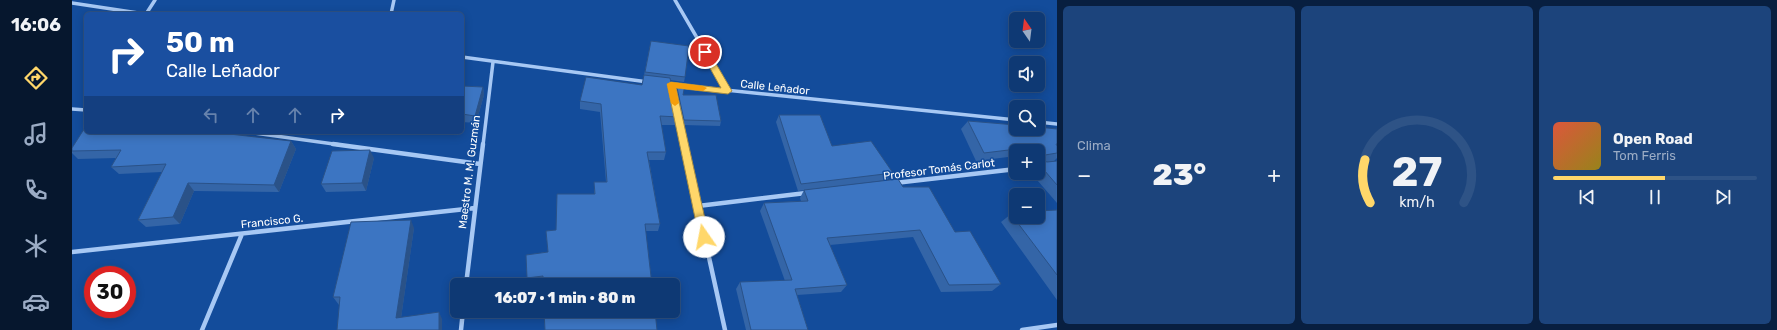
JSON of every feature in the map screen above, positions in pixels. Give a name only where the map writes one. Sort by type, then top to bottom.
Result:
[{"type":"street","points":[[147,12],[155,0]]},
{"type":"street","points":[[391,12],[394,0]]},
{"type":"street","points":[[675,0],[728,91]]},
{"type":"street","points":[[72,3],[133,12]]},
{"type":"street","points":[[464,57],[655,82]]},
{"type":"street","name":"Maestro M. M. Guzmán","points":[[467,278],[493,62]]},
{"type":"street","name":"Calle Leñador","points":[[663,84],[1009,119]]},
{"type":"street","points":[[671,84],[673,92]]},
{"type":"street","points":[[676,107],[725,330]]},
{"type":"street","points":[[72,109],[84,110]]},
{"type":"street","points":[[1045,123],[1057,124]]},
{"type":"street","points":[[261,134],[480,164]]},
{"type":"street","name":"Profesor Tomás Carlot","points":[[892,183],[1009,170]]},
{"type":"street","points":[[698,206],[814,192]]},
{"type":"street","name":"Francisco G.","points":[[72,252],[475,208]]},
{"type":"street","points":[[202,330],[242,234]]},
{"type":"street","points":[[461,330],[462,318]]},
{"type":"street","points":[[1022,330],[1057,325]]},
{"type":"building","points":[[651,41],[689,46],[685,77],[645,72]]},
{"type":"building","points":[[644,75],[670,78],[678,117],[660,116],[666,152],[647,152],[660,224],[645,224],[651,278],[543,278],[543,276],[527,278],[526,255],[548,252],[546,231],[556,230],[557,194],[595,194],[594,182],[607,182],[601,104],[580,101],[586,77],[642,85]]},
{"type":"building","points":[[676,83],[685,84],[683,95],[716,95],[721,121],[684,120]]},
{"type":"building","points":[[464,86],[483,87],[475,116],[464,114]]},
{"type":"building","points":[[779,115],[820,115],[832,146],[871,141],[893,173],[801,184]]},
{"type":"building","points":[[968,121],[1009,124],[1009,136],[1045,136],[1045,128],[1057,129],[1057,153],[1045,155],[1045,144],[1009,144],[1009,150],[984,153]]},
{"type":"building","points":[[84,129],[84,134],[230,134],[291,141],[274,185],[188,183],[173,217],[138,220],[166,164],[111,167],[121,150],[72,151],[72,148]]},
{"type":"building","points":[[370,150],[362,183],[321,184],[332,151]]},
{"type":"building","points":[[1045,161],[1057,161],[1057,185],[1045,171]]},
{"type":"building","points":[[898,179],[903,187],[929,187],[955,232],[970,231],[1001,284],[949,285],[920,230],[827,238],[847,285],[795,289],[808,330],[751,330],[740,282],[792,280],[764,203],[808,201],[804,190]]},
{"type":"building","points":[[1057,210],[1057,275],[1019,224],[1045,224],[1045,211]]},
{"type":"building","points":[[411,220],[396,318],[439,312],[439,330],[337,330],[340,297],[333,297],[351,222]]},
{"type":"building","points":[[544,318],[656,318],[657,330],[545,330]]},
{"type":"slow traffic","points":[[675,103],[671,84],[703,88]]},
{"type":"route","points":[[704,237],[671,84],[728,91],[705,52]]}]
